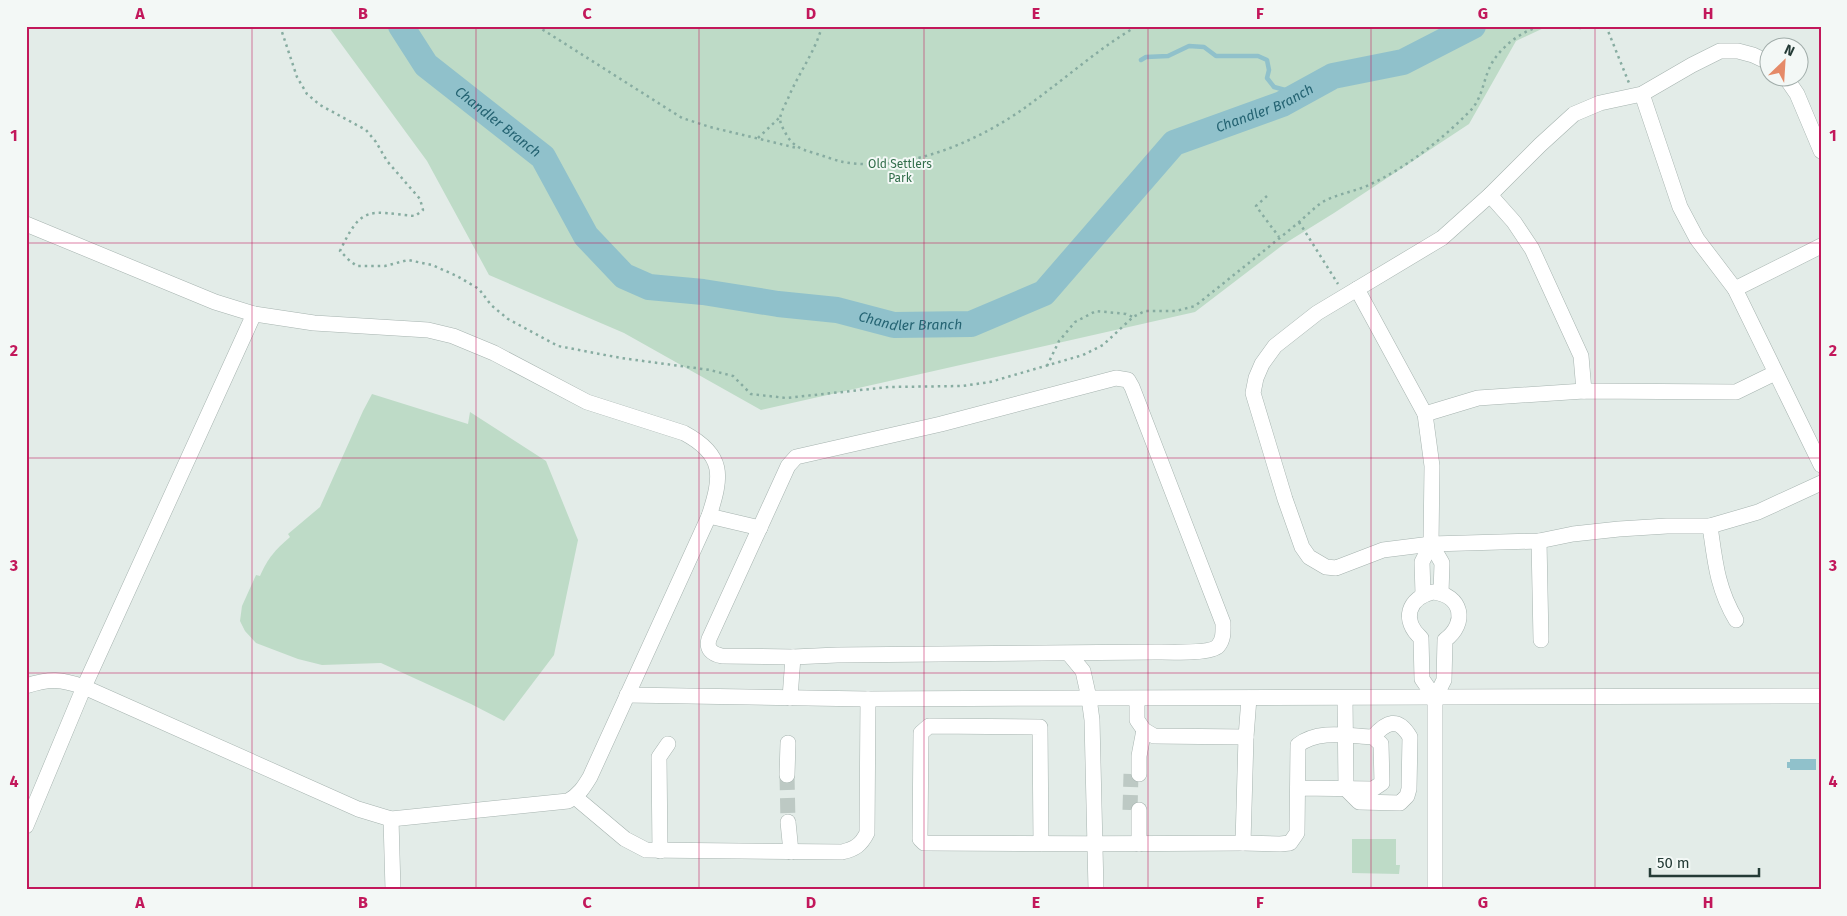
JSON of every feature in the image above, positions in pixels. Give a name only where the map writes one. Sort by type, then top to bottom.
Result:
[{"type":"street","points":[[1760,58],[1738,51],[1720,51],[1692,64],[1638,95],[1600,103],[1574,114],[1490,195],[1442,238],[1317,314],[1275,346],[1262,364],[1256,378],[1253,393],[1285,500],[1302,547],[1309,557],[1326,567],[1336,568],[1383,550],[1431,544],[1539,541],[1573,534],[1619,529],[1710,526],[1758,512],[1821,482]]},
{"type":"street","points":[[1792,88],[1821,151]]},
{"type":"street","points":[[1638,95],[1680,207],[1697,239],[1735,289],[1821,465]]},
{"type":"street","points":[[1490,195],[1514,222],[1532,249],[1581,356],[1584,391]]},
{"type":"street","points":[[26,224],[216,302],[254,314],[314,323],[428,330],[453,336],[494,353],[587,402],[684,433],[698,440],[708,449],[717,465],[719,480],[709,516],[590,777],[583,789],[575,797],[568,800],[391,819],[358,809],[66,681],[47,679],[26,686]]},
{"type":"street","points":[[1735,289],[1821,246]]},
{"type":"street","points":[[1351,293],[1425,414],[1432,466],[1431,544],[1422,562],[1423,594]]},
{"type":"street","points":[[26,826],[84,688],[254,314]]},
{"type":"street","points":[[1425,414],[1478,398],[1584,391],[1736,392],[1775,373]]},
{"type":"street","points":[[1116,378],[1128,380],[1223,623],[1223,637],[1218,647],[1213,650],[1070,654],[722,656],[711,652],[708,648],[709,639],[788,466],[796,457],[941,424],[1116,378]]},
{"type":"street","points":[[709,516],[760,528]]},
{"type":"street","points":[[1710,526],[1717,574],[1725,601],[1736,620]]},
{"type":"street","points":[[1539,541],[1541,640]]},
{"type":"street","points":[[1431,544],[1442,563],[1441,593]]},
{"type":"street","points":[[1435,698],[1422,678],[1421,638],[1414,632],[1409,616],[1411,607],[1416,600],[1423,594],[1433,592],[1441,593],[1451,598],[1457,606],[1459,616],[1458,625],[1453,634],[1445,640],[1444,680],[1435,698],[1435,890]]},
{"type":"street","points":[[1070,654],[1083,671],[1092,720],[1096,890]]},
{"type":"street","points":[[790,698],[793,657]]},
{"type":"street","points":[[627,695],[868,699],[1821,696]]},
{"type":"street","points":[[1137,698],[1137,720],[1144,730],[1154,736],[1246,737]]},
{"type":"street","points":[[1243,843],[1248,698]]},
{"type":"street","points":[[1345,698],[1346,789],[1359,802],[1400,802],[1407,796],[1409,789],[1410,737],[1406,730],[1397,724],[1391,723],[1373,737]]},
{"type":"street","points":[[575,797],[625,839],[646,850],[791,852],[842,852],[853,850],[862,842],[867,833],[868,699]]},
{"type":"street","points":[[1040,699],[1041,844]]},
{"type":"street","points":[[1040,726],[929,726],[925,729],[921,733],[920,839],[928,843],[1095,845],[1280,844],[1290,842],[1298,833],[1298,788],[1298,745],[1318,735],[1373,737],[1381,744],[1382,783],[1373,790],[1298,788]]},
{"type":"street","points":[[1135,774],[1144,730]]},
{"type":"street","points":[[787,775],[788,743]]},
{"type":"street","points":[[660,851],[660,757],[668,744]]},
{"type":"street","points":[[1134,844],[1135,810]]},
{"type":"street","points":[[391,819],[393,890]]},
{"type":"street","points":[[788,822],[791,852]]},
{"type":"path","points":[[280,26],[297,77],[307,94],[320,105],[366,130],[376,142],[387,161],[420,200],[423,210],[415,216],[369,213],[358,220],[348,233],[340,251],[350,261],[357,266],[385,266],[408,260],[432,265],[457,276],[478,289],[491,305],[508,319],[558,346],[621,358],[710,370],[733,376],[751,394],[770,397],[799,397],[847,390],[971,385],[990,382],[1083,355],[1103,345],[1133,317],[1145,311],[1176,311],[1195,306],[1324,201],[1373,183],[1404,166],[1430,146],[1478,102],[1489,69],[1497,56],[1521,34],[1543,26]]},
{"type":"path","points":[[537,26],[682,118],[844,162],[864,164],[909,160],[957,146],[1007,120],[1028,106],[1080,64],[1137,26]]},
{"type":"path","points":[[758,138],[780,117],[796,79],[818,41],[822,26]]},
{"type":"path","points":[[1559,26],[1581,28],[1586,26]]},
{"type":"path","points":[[1606,26],[1638,95]]},
{"type":"path","points":[[780,117],[781,125],[790,141],[798,148]]},
{"type":"path","points":[[1268,196],[1256,206],[1279,237]]},
{"type":"path","points":[[1299,222],[1351,293]]},
{"type":"path","points":[[1047,366],[1059,341],[1075,322],[1096,311],[1126,314],[1133,317]]},
{"type":"green space","name":"Old Settlers Park","points":[[328,26],[1548,26],[1516,41],[1469,124],[1284,244],[1195,312],[761,410],[624,333],[489,275],[427,161]]},
{"type":"green space","points":[[372,394],[468,424],[470,412],[546,461],[578,540],[554,655],[504,721],[381,663],[322,665],[298,659],[256,643],[245,631],[240,621],[242,606],[256,575],[260,576],[272,555],[290,537],[288,534],[320,507]]},
{"type":"green space","points":[[1352,839],[1396,839],[1396,865],[1400,865],[1399,874],[1352,873]]},
{"type":"water","points":[[1790,759],[1816,759],[1816,770],[1790,770],[1790,768],[1787,768],[1787,762],[1790,762]]},
{"type":"waterway","name":"Chandler Branch","points":[[401,26],[426,65],[543,157],[586,236],[624,276],[649,287],[703,292],[778,304],[837,310],[894,325],[971,324],[1044,293],[1174,143],[1282,104],[1333,76],[1403,62],[1473,26]]},
{"type":"waterway","points":[[1141,60],[1146,57],[1168,56],[1189,46],[1204,47],[1216,56],[1258,56],[1267,60],[1269,70],[1267,78],[1274,87],[1300,94]]},
{"type":"tunnel","points":[[1130,810],[1131,774]]},
{"type":"tunnel","points":[[787,775],[788,822]]}]
